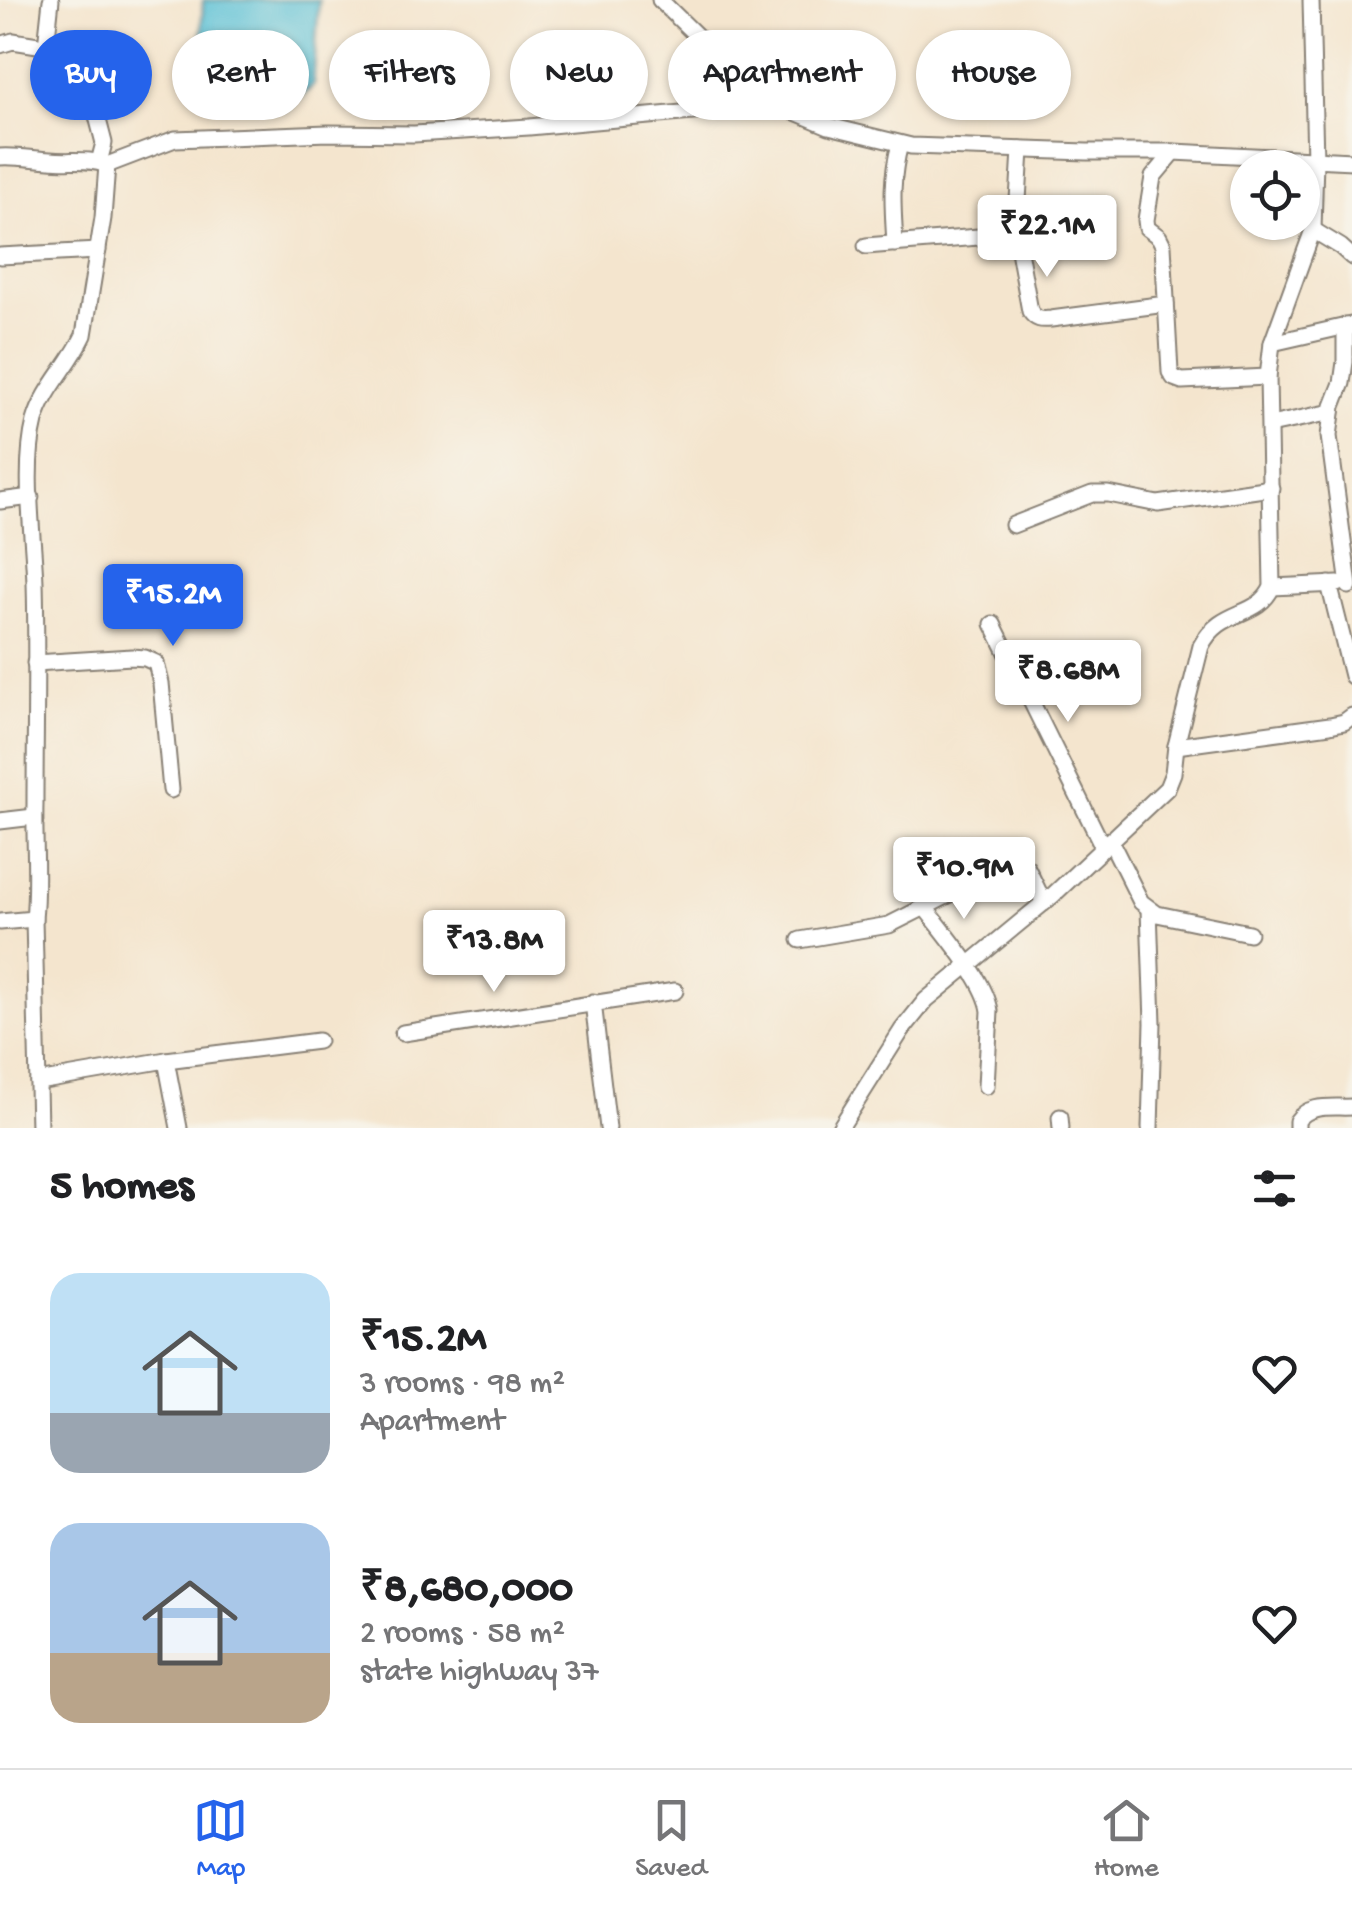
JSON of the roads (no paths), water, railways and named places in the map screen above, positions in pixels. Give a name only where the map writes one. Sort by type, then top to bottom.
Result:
[{"type":"street","points":[[48,30],[50,0]]},
{"type":"street","points":[[660,0],[691,30]]},
{"type":"street","points":[[1311,0],[1316,150]]},
{"type":"street","points":[[0,45],[12,41],[30,44]]},
{"type":"street","points":[[0,157],[103,163],[175,139],[414,134],[668,114]]},
{"type":"street","points":[[39,1128],[34,919],[36,663],[30,462],[36,418],[47,392],[84,335],[98,251],[104,143],[98,120]]},
{"type":"street","points":[[815,120],[900,144],[1230,155]]},
{"type":"street","points":[[895,244],[892,186],[900,144]]},
{"type":"street","points":[[1021,150],[1016,234],[1030,311],[1041,320],[1166,304]]},
{"type":"street","points":[[1174,152],[1152,177],[1146,220],[1147,228],[1163,245],[1170,372],[1182,382],[1268,377]]},
{"type":"street","points":[[1320,160],[1352,162]]},
{"type":"street","points":[[866,246],[1016,234]]},
{"type":"street","points":[[1320,234],[1352,257]]},
{"type":"street","points":[[840,1128],[902,1030],[926,1000],[1044,902],[1167,788],[1207,634],[1225,619],[1268,598],[1272,588],[1268,377],[1272,343],[1309,240]]},
{"type":"street","points":[[0,256],[98,251]]},
{"type":"street","points":[[1272,343],[1348,325],[1342,383],[1329,436],[1350,586],[1272,588]]},
{"type":"street","points":[[1270,424],[1332,412]]},
{"type":"street","points":[[1012,525],[1092,494],[1158,504],[1271,488]]},
{"type":"street","points":[[0,501],[32,497]]},
{"type":"street","points":[[1329,584],[1352,676]]},
{"type":"street","points":[[993,624],[1106,843],[1141,902],[1157,914],[1249,933]]},
{"type":"street","points":[[36,663],[132,657],[156,664],[171,790]]},
{"type":"street","points":[[1176,746],[1330,725],[1352,716]]},
{"type":"street","points":[[0,820],[34,817]]},
{"type":"street","points":[[800,940],[880,928],[1018,862],[1027,868],[1044,902]]},
{"type":"street","points":[[924,906],[989,1000],[986,1086]]},
{"type":"street","points":[[1148,910],[1150,1128]]},
{"type":"street","points":[[0,922],[34,919]]},
{"type":"street","points":[[402,1033],[674,992]]},
{"type":"street","points":[[593,1002],[608,1128]]},
{"type":"street","points":[[38,1082],[166,1060],[318,1041]]},
{"type":"street","points":[[166,1060],[180,1128]]},
{"type":"street","points":[[1297,1128],[1296,1121],[1302,1113],[1312,1108],[1352,1107]]},
{"type":"water","points":[[203,0],[319,0],[313,86],[309,89],[309,30],[201,30]]}]
